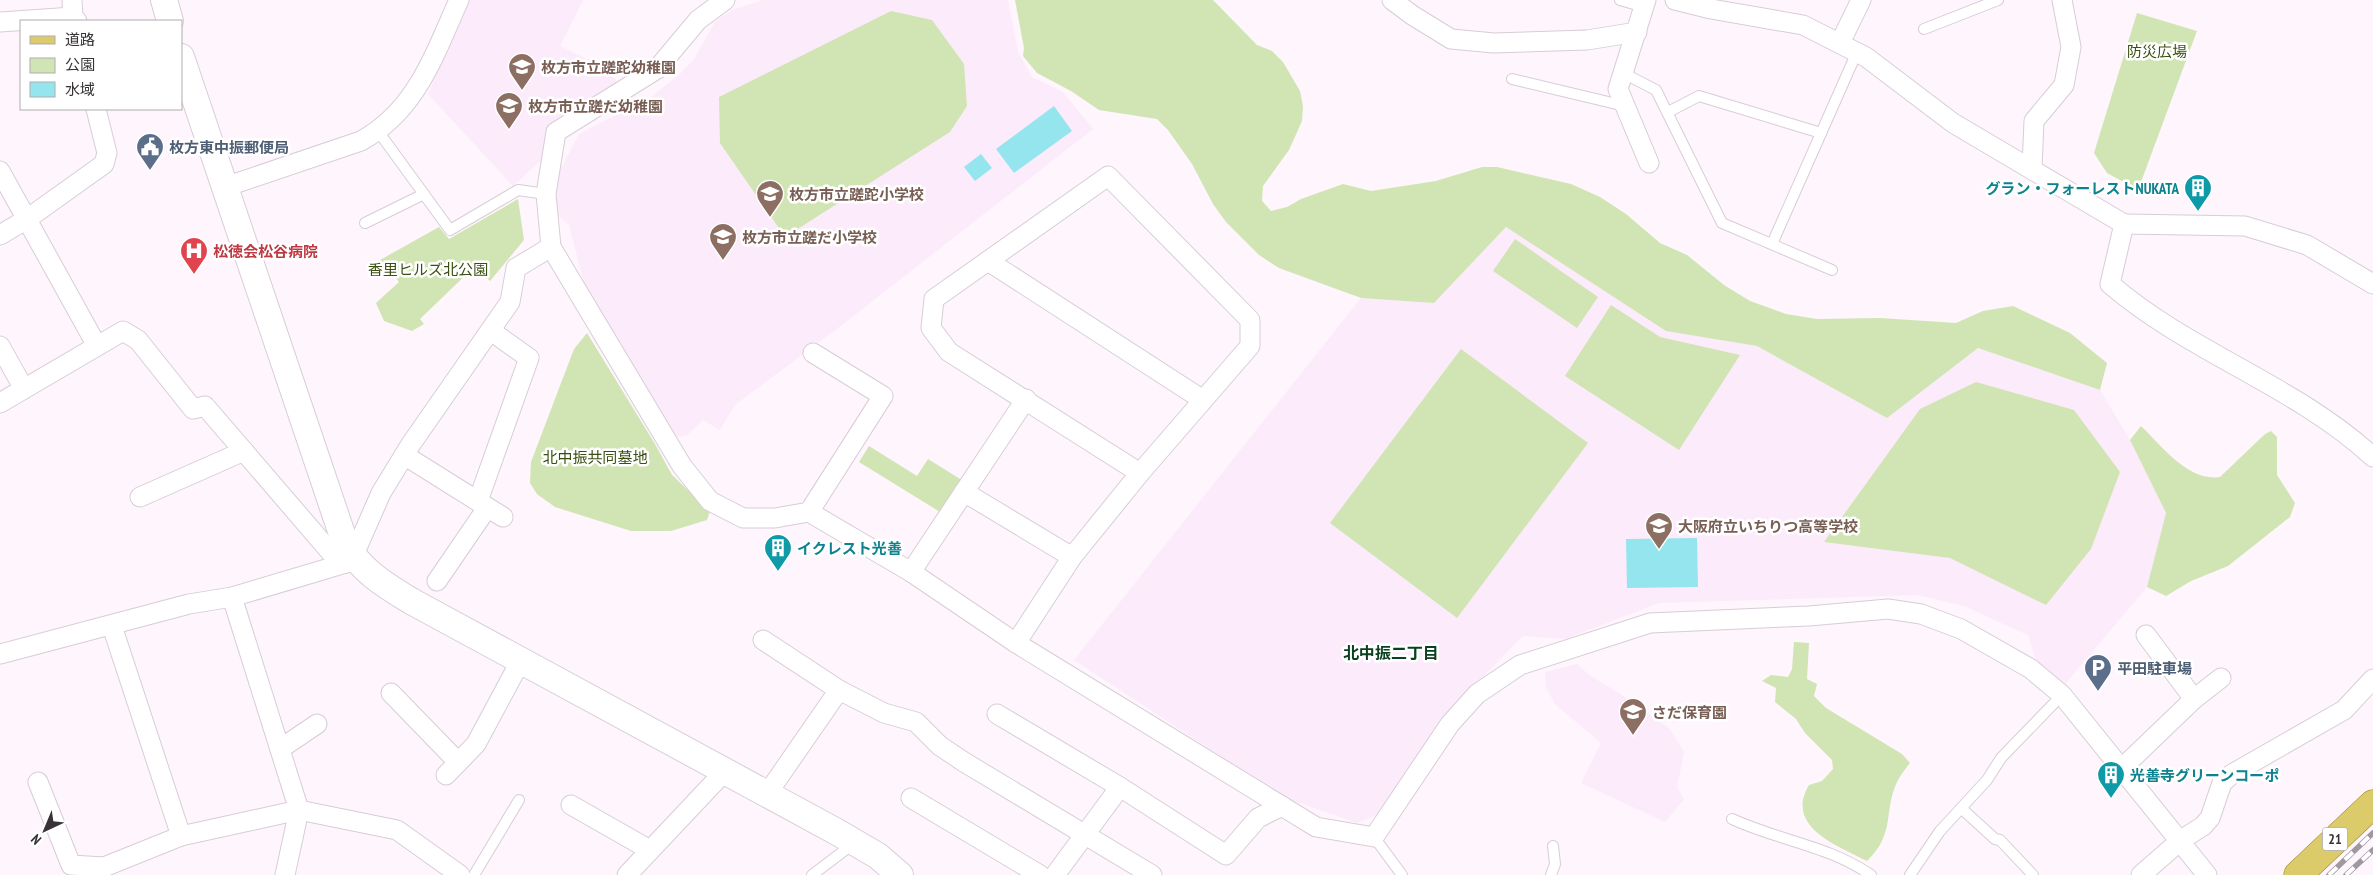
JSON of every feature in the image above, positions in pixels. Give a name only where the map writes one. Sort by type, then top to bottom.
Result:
[{"type":"main road","name":"21","points":[[2298,875],[2373,804]]},
{"type":"street","points":[[164,0],[170,20]]},
{"type":"street","points":[[225,187],[361,141],[378,131],[415,93],[428,70],[459,0]]},
{"type":"street","points":[[725,0],[698,20],[657,69],[556,132],[546,194],[551,246],[682,466],[710,501],[744,518],[775,518],[809,512],[911,572],[1016,643],[1316,827],[1374,837],[1450,724],[1477,694],[1520,664],[1650,623],[1809,616],[1888,609],[1921,614],[1961,629],[2031,670],[2062,694],[2208,875]]},
{"type":"street","points":[[1392,0],[1451,39],[1494,43],[1578,40],[1636,32]]},
{"type":"street","points":[[1675,0],[1711,9],[1803,24],[1857,52],[1953,123],[2124,224],[2246,226],[2307,245],[2372,283]]},
{"type":"street","points":[[1840,43],[1862,0]]},
{"type":"street","points":[[2032,168],[2034,121],[2064,85],[2071,47],[2062,0]]},
{"type":"street","points":[[1645,4],[1618,89],[1649,163]]},
{"type":"street","points":[[0,22],[74,13]]},
{"type":"street","points":[[182,60],[345,543],[349,560]]},
{"type":"street","points":[[0,235],[27,219],[104,164],[107,153],[96,110]]},
{"type":"street","points":[[0,171],[97,346]]},
{"type":"street","points":[[1016,643],[1072,557],[1140,473],[1250,346],[1250,320],[1108,176],[934,299],[931,328],[950,352],[1140,473]]},
{"type":"street","points":[[2124,224],[2110,284],[2190,340],[2283,391],[2348,434],[2373,457]]},
{"type":"street","points":[[0,654],[112,626],[188,604],[232,597],[349,560],[381,493],[404,455],[510,302],[516,268],[551,246]]},
{"type":"street","points":[[988,261],[1203,400]]},
{"type":"street","points":[[0,402],[123,331],[138,340],[194,409],[205,406],[333,554],[349,560],[411,601],[878,856],[900,875]]},
{"type":"street","points":[[437,581],[489,509],[529,358],[491,331]]},
{"type":"street","points":[[0,346],[24,388]]},
{"type":"street","points":[[809,512],[883,396],[813,353]]},
{"type":"street","points":[[911,572],[1026,399]]},
{"type":"street","points":[[140,497],[244,451]]},
{"type":"street","points":[[404,455],[489,509]]},
{"type":"street","points":[[964,492],[1072,557]]},
{"type":"street","points":[[232,597],[299,810],[286,875]]},
{"type":"street","points":[[112,626],[181,836]]},
{"type":"street","points":[[2146,635],[2194,699]]},
{"type":"street","points":[[763,640],[839,690],[884,712],[916,722],[940,746],[964,762],[1152,875]]},
{"type":"street","points":[[392,693],[415,705],[452,769],[476,744],[521,660]]},
{"type":"street","points":[[2121,769],[2194,699],[2221,678]]},
{"type":"street","points":[[2141,875],[2181,840],[2203,826],[2210,818],[2222,783],[2232,774],[2344,710],[2373,680]]},
{"type":"street","points":[[767,794],[839,690]]},
{"type":"street","points":[[997,714],[1120,787],[1226,855],[1258,818],[1282,806]]},
{"type":"street","points":[[280,749],[317,724]]},
{"type":"street","points":[[627,875],[725,771]]},
{"type":"street","points":[[38,782],[71,865],[99,871],[181,836],[299,810],[397,830],[460,875]]},
{"type":"street","points":[[1055,875],[1086,836],[1120,787]]},
{"type":"street","points":[[911,798],[1040,875]]},
{"type":"street","points":[[571,805],[650,850]]},
{"type":"lane","points":[[1620,0],[1645,4]]},
{"type":"lane","points":[[1924,29],[1998,0]]},
{"type":"lane","points":[[1772,244],[1857,52]]},
{"type":"lane","points":[[1622,73],[1656,90],[1722,222],[1832,270]]},
{"type":"lane","points":[[1512,79],[1625,106]]},
{"type":"lane","points":[[1668,112],[1699,96],[1821,133]]},
{"type":"lane","points":[[378,131],[450,230],[518,190],[546,194]]},
{"type":"lane","points":[[365,223],[424,194]]},
{"type":"lane","points":[[1910,875],[1940,831],[1987,780],[2000,758],[2062,694]]},
{"type":"lane","points":[[474,875],[519,800]]},
{"type":"lane","points":[[1961,808],[1995,839],[2000,840],[2034,875]]},
{"type":"lane","points":[[1732,819],[1763,832],[1809,844],[1852,862],[1871,875]]},
{"type":"lane","points":[[1374,837],[1402,875]]},
{"type":"lane","points":[[812,875],[855,843]]},
{"type":"lane","points":[[1552,875],[1555,864],[1553,846]]},
{"type":"shaded area","name":"枚方市立蹉跎幼稚園","points":[[469,0],[583,0],[560,46],[595,63],[615,79],[619,87],[554,128],[546,156],[513,186],[428,94]]},
{"type":"shaded area","name":"枚方市立蹉跎小学校","points":[[763,0],[1008,0],[1018,52],[1032,77],[1063,92],[1093,129],[838,328],[735,405],[720,430],[703,420],[686,436],[672,437],[586,291],[569,225],[552,211],[551,188],[579,134],[651,97],[680,74],[694,59],[715,22],[732,10]]},
{"type":"shaded area","name":"大阪府立いちりつ高等学校","points":[[1506,227],[1666,331],[1757,346],[1887,418],[1978,348],[2100,390],[2130,440],[2166,513],[2147,587],[2065,684],[2036,660],[2028,635],[1964,606],[1917,595],[1659,603],[1565,639],[1523,636],[1443,718],[1375,816],[1357,823],[1285,798],[1074,660],[1361,298],[1434,303]]},
{"type":"shaded area","name":"さだ保育園","points":[[1577,664],[1589,675],[1619,693],[1669,728],[1684,752],[1677,787],[1684,799],[1665,822],[1581,783],[1601,743],[1555,704],[1546,687],[1545,672]]},
{"type":"green space","points":[[1015,0],[1213,0],[1257,45],[1272,51],[1283,62],[1300,91],[1303,106],[1302,121],[1289,150],[1263,186],[1262,201],[1271,211],[1287,207],[1301,199],[1343,184],[1371,191],[1436,181],[1482,167],[1497,167],[1571,184],[1600,197],[1626,214],[1660,243],[1687,255],[1724,285],[1750,301],[1786,314],[1817,319],[1880,318],[1956,323],[1983,311],[2013,306],[2070,333],[2107,363],[2100,390],[1978,348],[1887,418],[1757,346],[1666,331],[1506,227],[1434,303],[1361,298],[1279,268],[1259,255],[1226,222],[1213,204],[1192,164],[1168,130],[1157,119],[1099,110],[1071,91],[1037,73],[1023,56],[1024,48]]},
{"type":"green space","points":[[891,11],[932,20],[964,64],[967,106],[950,132],[785,237],[720,143],[719,97]]},
{"type":"green space","name":"防災広場","points":[[2137,13],[2197,31],[2138,190],[2107,173],[2094,153]]},
{"type":"green space","name":"香里ヒルズ北公園","points":[[518,199],[524,240],[490,281],[475,266],[420,319],[424,324],[412,331],[384,321],[376,303],[399,282],[380,260],[439,227],[449,239]]},
{"type":"green space","points":[[1515,239],[1598,297],[1577,328],[1493,271]]},
{"type":"green space","points":[[1611,305],[1660,337],[1740,355],[1679,450],[1565,376]]},
{"type":"green space","name":"北中振共同墓地","points":[[587,333],[672,475],[710,511],[707,520],[671,531],[631,531],[555,507],[537,494],[530,483],[531,462],[574,349]]},
{"type":"green space","points":[[1461,349],[1588,443],[1457,618],[1330,523]]},
{"type":"green space","points":[[1976,382],[2074,410],[2120,472],[2091,549],[2046,605],[1950,558],[1824,542],[1920,409]]},
{"type":"green space","points":[[2141,426],[2176,461],[2197,474],[2208,477],[2220,477],[2265,434],[2271,431],[2277,437],[2277,475],[2295,503],[2290,517],[2228,566],[2191,581],[2166,596],[2147,587],[2166,513],[2130,440]]},
{"type":"green space","points":[[869,446],[917,476],[928,459],[965,482],[945,515],[859,462]]},
{"type":"green space","points":[[1794,642],[1809,643],[1807,679],[1817,684],[1814,696],[1826,708],[1902,754],[1910,763],[1898,780],[1893,793],[1886,832],[1876,851],[1867,861],[1842,849],[1818,833],[1809,824],[1803,812],[1803,800],[1809,785],[1822,781],[1833,769],[1832,760],[1805,733],[1796,719],[1775,702],[1776,688],[1762,681],[1771,675],[1788,677],[1792,669]]},
{"type":"water","points":[[1054,106],[1072,131],[1014,173],[996,149]]},
{"type":"water","points":[[981,154],[992,168],[975,181],[964,167]]},
{"type":"water","points":[[1697,538],[1698,587],[1627,588],[1626,539]]},
{"type":"railway","points":[[2329,875],[2373,833]]},
{"type":"railway","points":[[2346,875],[2373,850]]},
{"type":"place","name":"枚方市立蹉跎幼稚園","points":[[522,91]]},
{"type":"place","name":"枚方市立蹉だ幼稚園","points":[[509,130]]},
{"type":"place","name":"枚方東中振郵便局","points":[[150,171]]},
{"type":"place","name":"グラン・フォーレストNUKATA","points":[[2198,212]]},
{"type":"place","name":"枚方市立蹉跎小学校","points":[[770,218]]},
{"type":"place","name":"枚方市立蹉だ小学校","points":[[723,261]]},
{"type":"place","name":"松徳会松谷病院","points":[[194,275]]},
{"type":"place","name":"大阪府立いちりつ高等学校","points":[[1659,550]]},
{"type":"place","name":"イクレスト光善","points":[[778,572]]},
{"type":"place","name":"平田駐車場","points":[[2098,692]]},
{"type":"place","name":"さだ保育園","points":[[1633,736]]},
{"type":"place","name":"光善寺グリーンコーポ","points":[[2111,799]]},
{"type":"district","name":"北中振二丁目","points":[[1391,653]]}]
